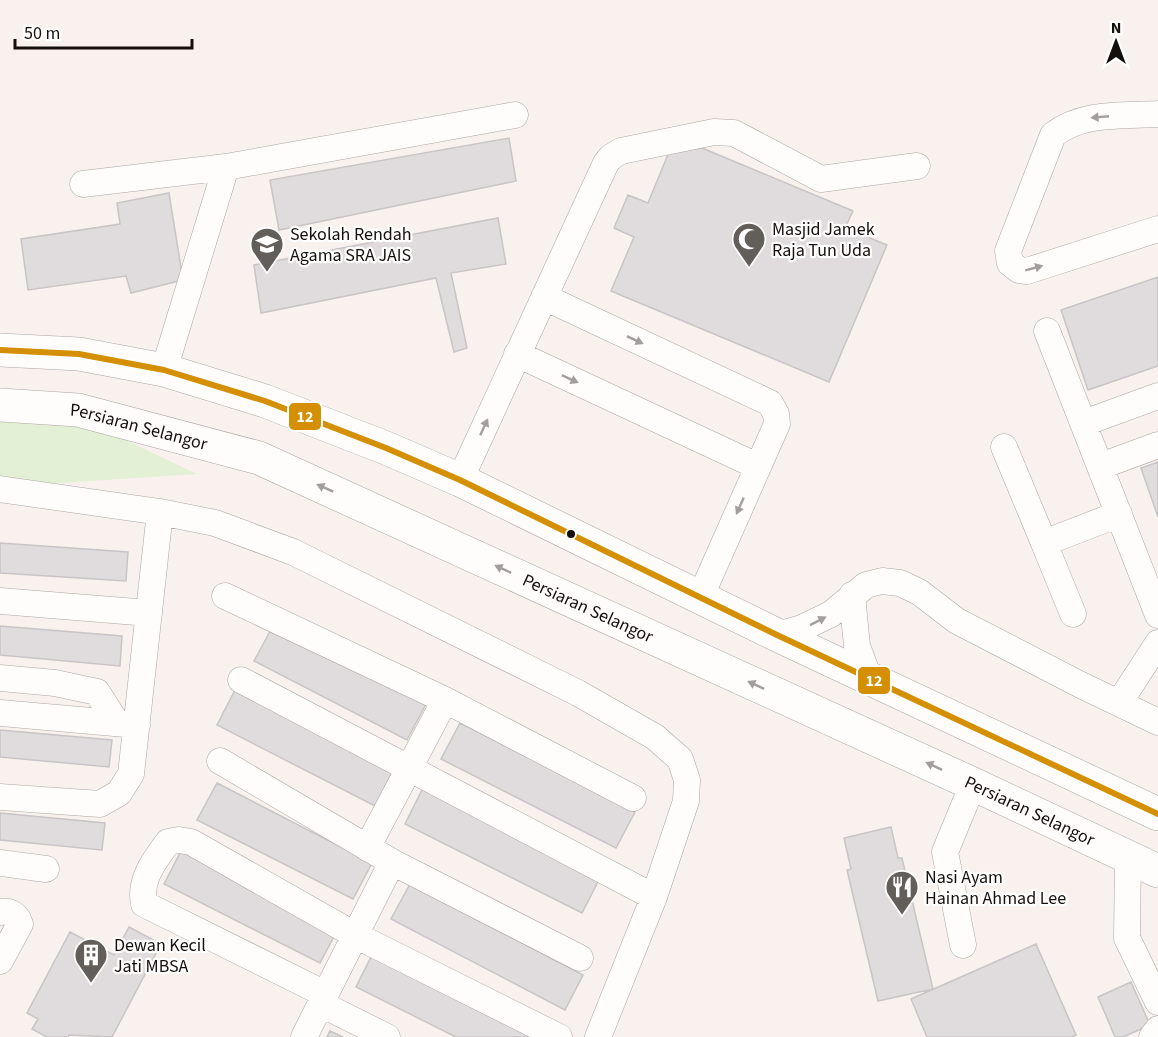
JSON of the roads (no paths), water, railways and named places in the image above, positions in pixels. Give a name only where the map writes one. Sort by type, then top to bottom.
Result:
[{"type":"main road","points":[[0,350],[79,354],[164,370],[265,401],[386,448],[459,480],[777,635],[1158,814]]},
{"type":"main road","name":"Persiaran Selangor","points":[[0,405],[78,410],[259,458],[973,784],[1158,871]]},
{"type":"street","points":[[1158,114],[1084,119],[1065,125],[1053,135],[1008,251],[1010,263],[1019,270],[1027,272],[1158,229]]},
{"type":"street","points":[[83,184],[226,167],[515,115]]},
{"type":"street","points":[[459,480],[606,163],[611,157],[621,152],[714,132],[725,132],[734,133],[821,179],[917,166]]},
{"type":"street","points":[[164,370],[226,167]]},
{"type":"street","points":[[544,297],[770,403],[776,414],[777,424],[700,598]]},
{"type":"street","points":[[1047,330],[1158,615]]},
{"type":"street","points":[[517,354],[758,466]]},
{"type":"street","points":[[1084,423],[1158,396]]},
{"type":"street","points":[[1101,466],[1158,445]]},
{"type":"street","points":[[1004,447],[1073,614]]},
{"type":"street","points":[[0,489],[160,512],[215,523],[293,552],[578,693],[655,737],[680,759],[687,780],[686,801],[654,897],[598,1037]]},
{"type":"street","points":[[0,796],[100,804],[119,793],[131,774],[126,723],[149,613],[160,512]]},
{"type":"street","points":[[1044,543],[1119,514]]},
{"type":"street","points":[[777,635],[831,614],[866,585],[882,582],[900,584],[919,592],[957,621],[1158,722]]},
{"type":"street","points":[[852,595],[857,646],[869,678]]},
{"type":"street","points":[[225,596],[445,700],[633,798]]},
{"type":"street","points":[[0,602],[149,613]]},
{"type":"street","points":[[1119,703],[1158,643]]},
{"type":"street","points":[[0,678],[55,683],[97,692],[126,723]]},
{"type":"street","points":[[241,680],[654,897]]},
{"type":"street","points":[[367,848],[445,700]]},
{"type":"street","points":[[0,712],[126,723]]},
{"type":"street","points":[[220,761],[392,862],[580,958]]},
{"type":"street","points":[[963,945],[945,852],[973,784]]},
{"type":"street","points":[[387,1037],[323,999],[144,904],[142,888],[153,863],[168,842],[179,840],[192,842],[355,934],[560,1037]]},
{"type":"street","points":[[1128,856],[1127,938],[1158,1002]]},
{"type":"street","points":[[304,1037],[392,862]]},
{"type":"street","points":[[0,863],[46,869]]},
{"type":"street","points":[[0,912],[11,912],[18,917],[20,924],[0,961]]},
{"type":"street","points":[[1152,1037],[1158,1029]]},
{"type":"place","name":"Masjid Jamek Raja Tun Uda","points":[[749,268]]},
{"type":"place","name":"Sekolah Rendah Agama SRA JAIS","points":[[267,273]]},
{"type":"place","name":"Nasi Ayam Hainan Ahmad Lee","points":[[902,916]]},
{"type":"place","name":"Dewan Kecil Jati MBSA","points":[[91,984]]}]
